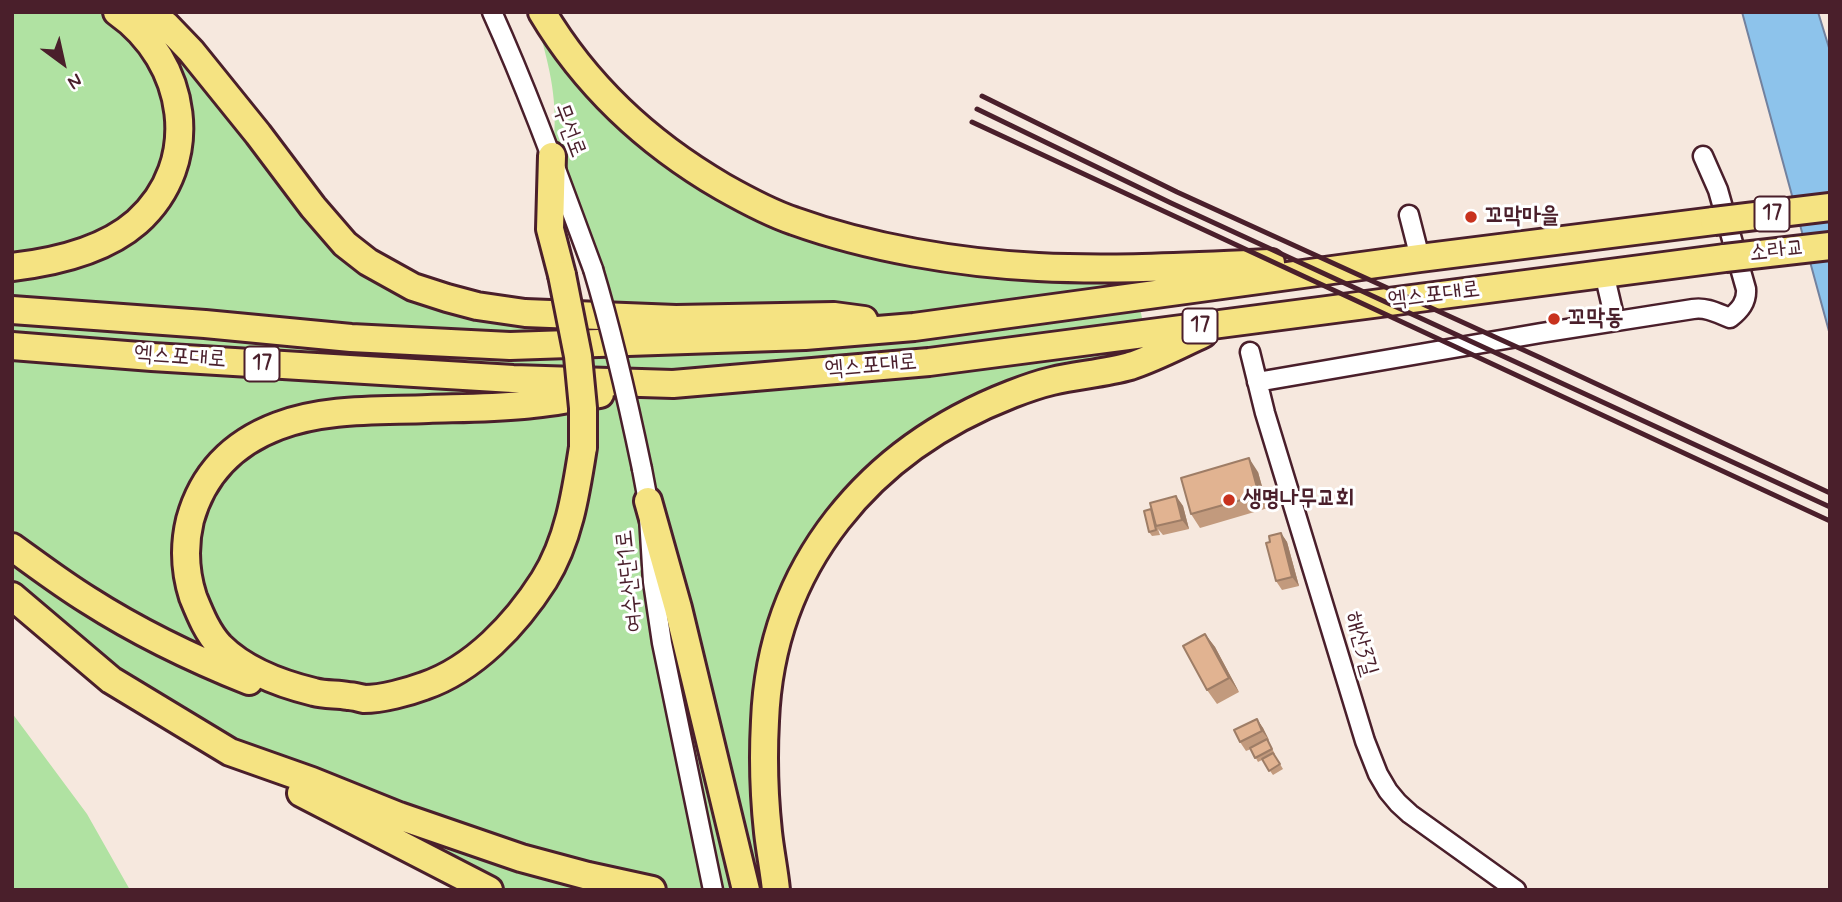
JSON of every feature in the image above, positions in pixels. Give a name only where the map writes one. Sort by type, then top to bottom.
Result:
[{"type":"highway","points":[[12,267],[57,260],[113,238],[137,222],[167,183],[178,146],[180,127],[173,88],[164,65],[149,42],[117,12]]},
{"type":"highway","points":[[150,12],[191,51],[335,233],[368,262],[413,287],[477,306],[526,313],[676,319],[834,316],[914,327]]},
{"type":"highway","points":[[542,12],[595,85],[660,146],[707,178],[752,203],[793,221],[825,231],[921,253],[1037,267],[1118,269],[1420,258]]},
{"type":"highway","points":[[12,547],[138,629],[226,672],[267,688],[314,701],[339,704],[394,695],[425,686],[453,673],[494,642],[523,609],[545,578],[564,540],[576,491],[583,447],[583,408],[578,356],[550,229],[552,156]]},
{"type":"highway","name":"소라교","points":[[1714,221],[1830,207]]},
{"type":"highway","name":"엑스포대로","points":[[12,310],[351,338],[510,346],[805,337],[914,327],[1714,221]]},
{"type":"highway","name":"소라교","points":[[1725,258],[1830,246]]},
{"type":"highway","name":"엑스포대로","points":[[12,346],[499,379],[673,384],[929,362],[1725,258]]},
{"type":"highway","points":[[776,890],[764,793],[765,718],[769,677],[776,644],[797,584],[812,555],[847,506],[871,482],[922,441],[979,407],[1052,381],[1132,365],[1228,323]]},
{"type":"highway","points":[[366,699],[317,693],[274,680],[235,659],[210,633],[195,602],[186,572],[188,530],[202,489],[212,471],[224,458],[276,426],[305,417],[338,413],[523,405],[673,384]]},
{"type":"highway","points":[[648,501],[678,608],[746,890]]},
{"type":"highway","points":[[12,597],[111,680]]},
{"type":"highway","points":[[12,617],[71,657],[278,782],[489,890]]},
{"type":"highway","points":[[230,752],[399,816],[521,858],[651,890]]},
{"type":"street","name":"무선로","points":[[492,12],[552,156],[593,269]]},
{"type":"street","points":[[1257,382],[1615,320],[1702,308],[1730,318],[1745,300],[1746,289],[1718,190],[1703,156]]},
{"type":"street","points":[[1409,215],[1420,258]]},
{"type":"street","name":"여수산단1로","points":[[593,269],[619,362],[642,469],[648,501],[650,558],[657,613],[713,890]]},
{"type":"street","points":[[1604,273],[1615,320]]},
{"type":"street","name":"해산3길","points":[[1250,352],[1265,413],[1353,706],[1378,774],[1398,803],[1410,814],[1516,890]]},
{"type":"green space","points":[[12,12],[150,12],[313,207],[413,287],[606,314],[552,156],[555,123],[553,93],[540,33],[637,126],[825,231],[1132,268],[1150,358],[1052,381],[871,482],[776,644],[776,890],[489,890],[278,781],[71,657],[12,617]]},
{"type":"green space","points":[[12,713],[87,814],[130,890],[12,890]]},
{"type":"water","points":[[1742,12],[1818,12],[1830,51],[1830,335]]},
{"type":"building","points":[[1249,458],[1259,495],[1191,514],[1181,478]]},
{"type":"building","points":[[1176,496],[1182,520],[1156,526],[1150,503]]},
{"type":"building","points":[[1151,509],[1156,530],[1149,532],[1144,511]]},
{"type":"building","points":[[1281,533],[1292,577],[1276,581],[1266,543],[1270,542],[1269,536]]},
{"type":"building","points":[[1205,634],[1229,678],[1207,690],[1183,646]]},
{"type":"building","points":[[1257,719],[1262,731],[1240,742],[1234,730]]},
{"type":"building","points":[[1267,739],[1272,749],[1255,758],[1250,748]]},
{"type":"building","points":[[1273,753],[1280,764],[1269,771],[1262,759]]},
{"type":"railway","points":[[982,96],[1177,192],[1830,493]]},
{"type":"railway","points":[[977,109],[1171,203],[1830,507]]},
{"type":"railway","points":[[972,122],[1830,521]]},
{"type":"place","name":"꼬막마을","points":[[1471,217]]},
{"type":"place","name":"꼬막동","points":[[1554,319]]},
{"type":"place","name":"생명나무교회","points":[[1229,500]]}]
